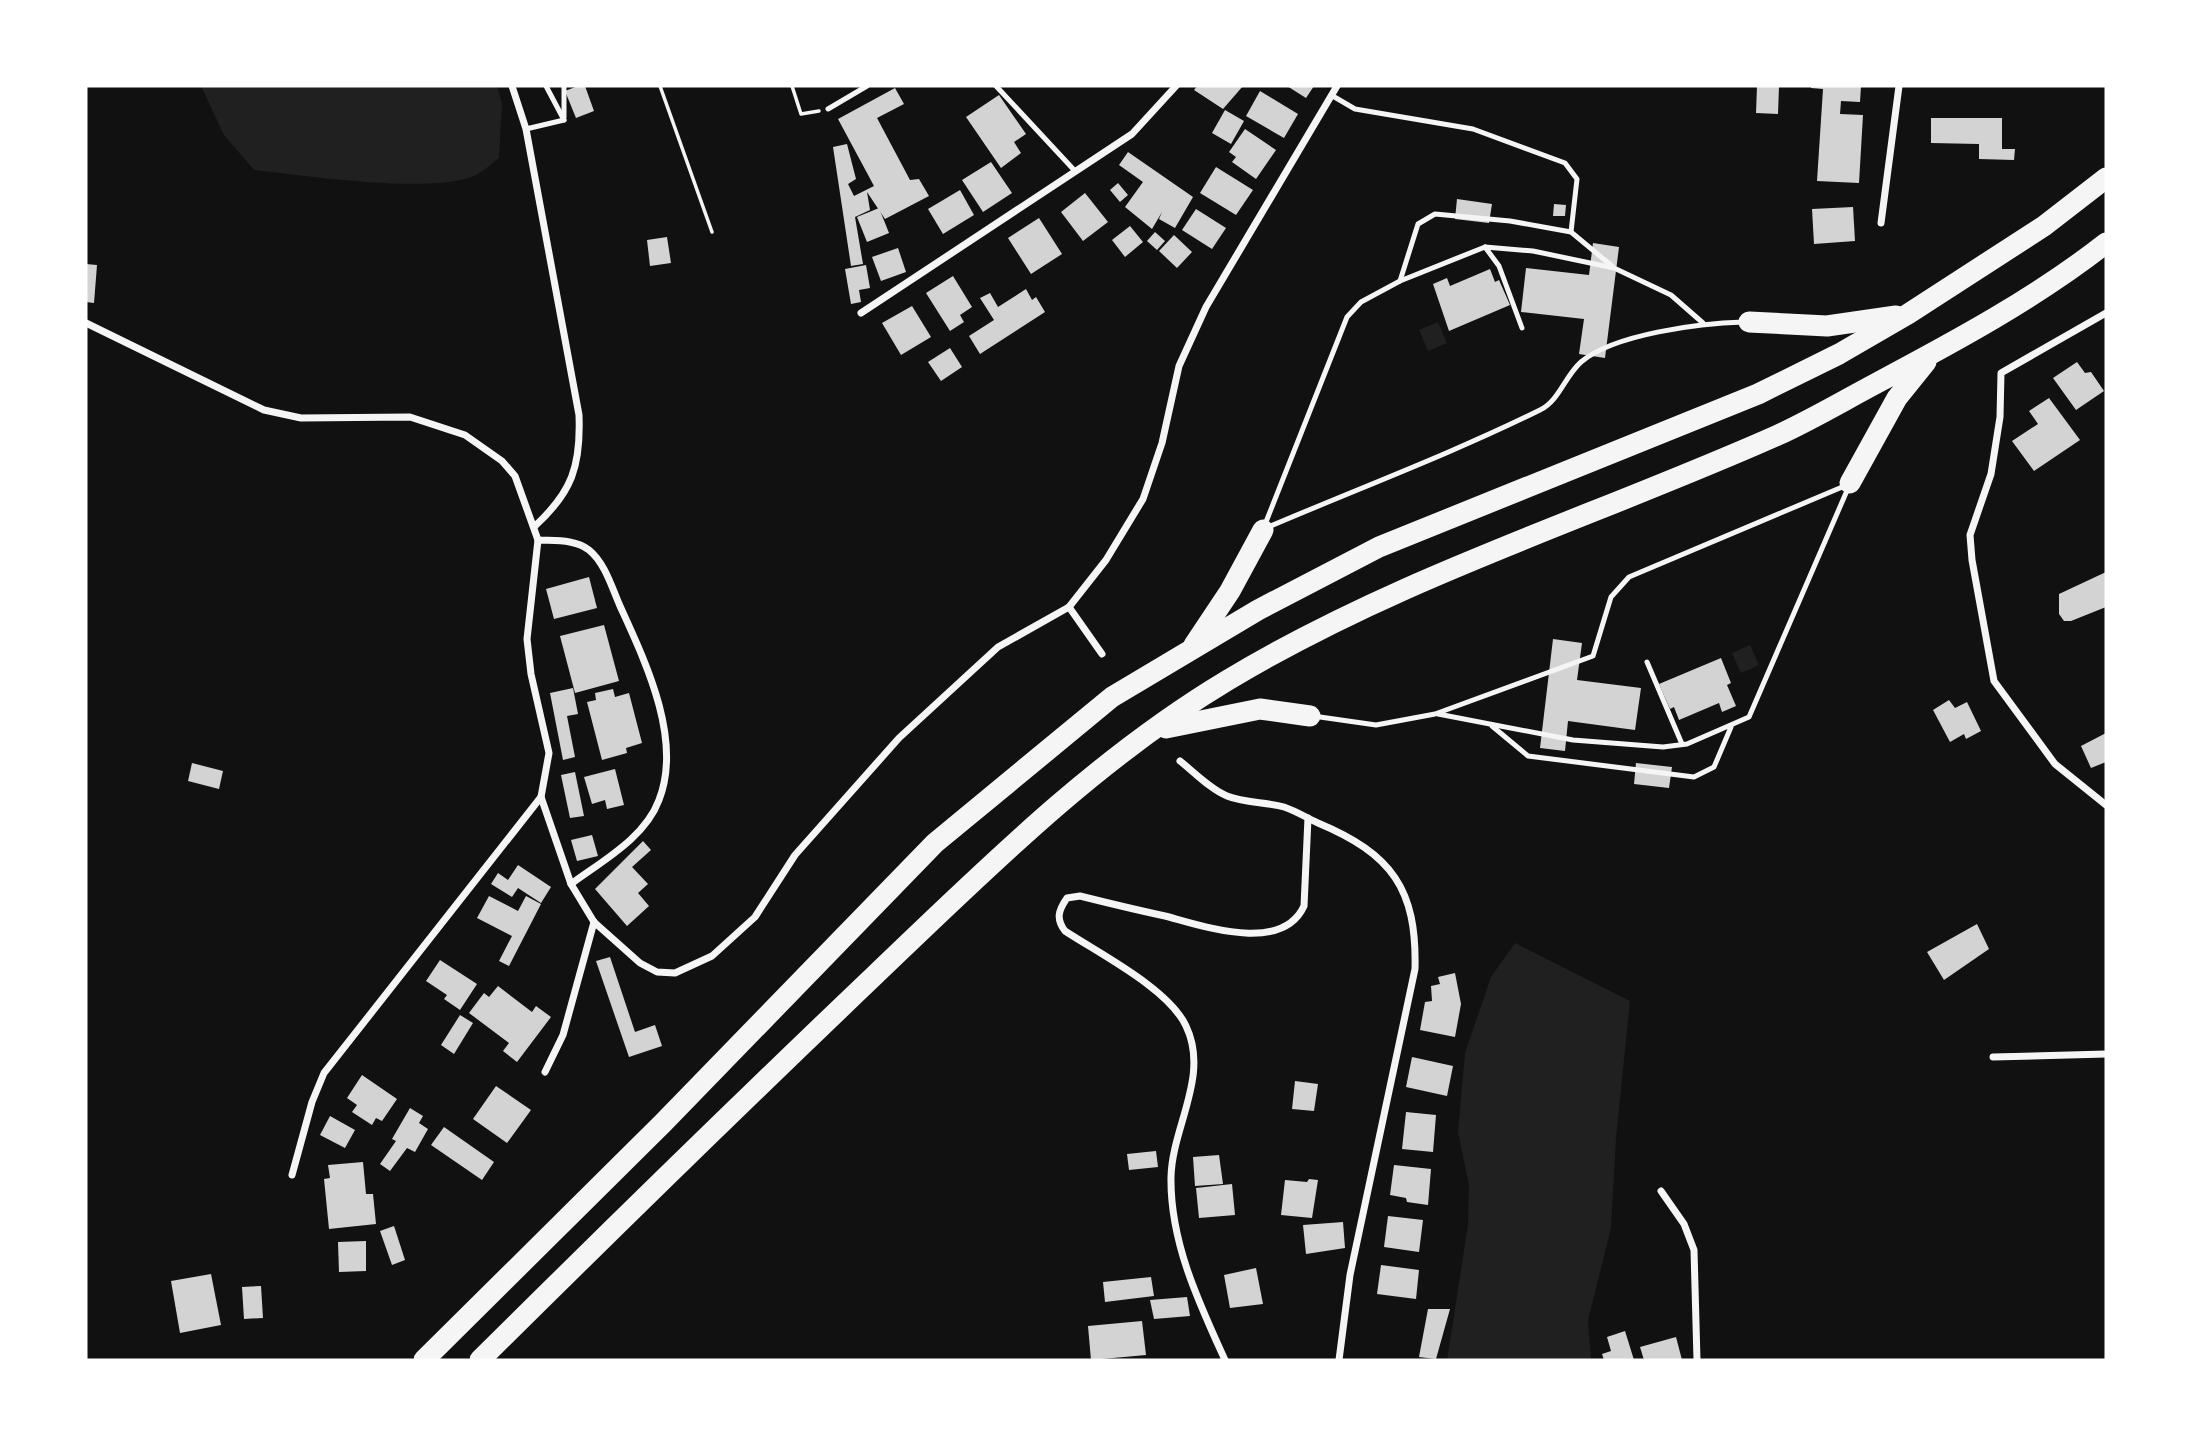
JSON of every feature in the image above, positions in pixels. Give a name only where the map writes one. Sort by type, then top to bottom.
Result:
[{"type":"highway","points":[[424,1360],[663,1123],[935,843],[1112,697],[1193,648],[1380,547],[1758,394],[1908,314],[2044,226],[2106,178]]},
{"type":"highway","points":[[480,1360],[713,1129],[972,883],[1099,769],[1150,732],[1229,679],[1399,590],[1781,434],[1931,355],[2076,267],[2106,243]]},
{"type":"highway","points":[[1749,322],[1827,326],[1908,314]]},
{"type":"highway","points":[[1850,484],[1897,398],[1931,355]]},
{"type":"highway","points":[[1193,648],[1230,591],[1263,530]]},
{"type":"highway","points":[[1150,732],[1260,709],[1310,716]]},
{"type":"street","points":[[512,86],[526,129],[579,415],[580,440],[575,472],[557,506],[535,527]]},
{"type":"street","points":[[861,313],[1132,134],[1176,86]]},
{"type":"street","points":[[541,797],[571,884],[594,922],[640,963],[657,972],[675,973],[712,956],[755,917],[795,855],[899,738],[998,648],[1069,607],[1106,561],[1143,499],[1162,443],[1179,366],[1206,307],[1337,86]]},
{"type":"street","points":[[1881,223],[1899,86]]},
{"type":"street","points":[[2106,313],[2001,373],[2000,417],[1991,474],[1970,535],[1994,681],[2055,764],[2106,805]]},
{"type":"street","points":[[86,323],[264,410],[284,416],[410,417],[465,435],[502,461],[515,476],[535,527],[538,540],[527,639],[531,674],[549,753],[541,797],[324,1073],[312,1102],[292,1175]]},
{"type":"street","points":[[538,540],[582,545],[592,553],[606,575],[650,672],[663,727],[664,776],[660,799],[650,818],[621,847],[571,884]]},
{"type":"street","points":[[1069,607],[1102,654]]},
{"type":"street","points":[[1180,761],[1226,796],[1286,808],[1341,832],[1373,855],[1398,878],[1408,900],[1416,932],[1415,969],[1350,1275],[1339,1360]]},
{"type":"street","points":[[1225,1360],[1182,1254],[1173,1214],[1171,1175],[1194,1062],[1186,1024],[1163,998],[1065,931],[1058,922],[1059,909],[1067,898],[1080,896],[1229,932],[1258,933],[1286,926],[1298,919],[1304,906],[1308,818]]},
{"type":"street","points":[[545,1072],[563,1034],[594,922]]},
{"type":"street","points":[[1993,1057],[2106,1054]]},
{"type":"street","points":[[1661,1191],[1684,1224],[1693,1250],[1697,1360]]},
{"type":"lane","points":[[546,86],[564,120]]},
{"type":"lane","points":[[564,86],[564,120]]},
{"type":"lane","points":[[828,109],[867,86]]},
{"type":"lane","points":[[996,86],[1075,171]]},
{"type":"lane","points":[[1331,95],[1355,109],[1473,129],[1565,163],[1577,179],[1572,232]]},
{"type":"lane","points":[[526,129],[564,120]]},
{"type":"lane","points":[[1399,281],[1418,225],[1435,214],[1510,221],[1572,232],[1614,268]]},
{"type":"lane","points":[[1485,247],[1499,266],[1522,328]]},
{"type":"lane","points":[[1263,530],[1347,317],[1361,302],[1399,281],[1485,247],[1533,251],[1614,268],[1671,295],[1703,323]]},
{"type":"lane","points":[[1263,530],[1543,409],[1578,365],[1590,355],[1622,342],[1703,323],[1749,322]]},
{"type":"lane","points":[[1435,714],[1573,740],[1663,747],[1682,744],[1749,718],[1850,484]]},
{"type":"lane","points":[[1310,716],[1376,725],[1435,714],[1593,656],[1611,597],[1629,577],[1850,484]]},
{"type":"lane","points":[[1647,662],[1682,744]]},
{"type":"lane","points":[[1490,724],[1528,756],[1694,777],[1714,767],[1731,727]]},
{"type":"path","points":[[660,86],[712,232]]},
{"type":"path","points":[[792,86],[801,114],[828,109]]},
{"type":"shaded area","points":[[201,86],[497,86],[502,103],[499,158],[478,174],[459,180],[433,183],[369,182],[254,170],[224,135]]},
{"type":"shaded area","points":[[1438,322],[1447,343],[1428,351],[1419,330]]},
{"type":"shaded area","points":[[1750,645],[1759,665],[1741,673],[1732,653]]},
{"type":"shaded area","points":[[1515,943],[1630,1001],[1616,1138],[1611,1228],[1588,1320],[1591,1360],[1447,1360],[1468,1225],[1469,1185],[1458,1132],[1465,1053],[1491,977]]},
{"type":"building","points":[[585,86],[594,111],[576,118],[565,91]]},
{"type":"building","points":[[1197,86],[1243,86],[1223,109],[1194,90]]},
{"type":"building","points":[[1287,86],[1314,86],[1306,98]]},
{"type":"building","points":[[1757,86],[1779,86],[1778,114],[1756,113]]},
{"type":"building","points":[[1811,86],[1861,86],[1860,102],[1841,101],[1840,114],[1863,115],[1859,183],[1817,181],[1823,89]]},
{"type":"building","points":[[895,88],[904,104],[877,118],[910,180],[919,179],[929,196],[885,219],[867,192],[870,210],[855,217],[863,264],[851,266],[833,147],[847,144],[856,179],[848,184],[854,196],[874,186],[838,119]]},
{"type":"building","points":[[1260,91],[1298,114],[1284,138],[1246,116]]},
{"type":"building","points":[[999,95],[1026,134],[1014,142],[1021,153],[1001,168],[966,117]]},
{"type":"building","points":[[1225,110],[1244,121],[1231,144],[1212,133]]},
{"type":"building","points":[[1931,118],[2002,118],[2002,149],[2015,149],[2014,160],[1979,159],[1979,144],[1931,143]]},
{"type":"building","points":[[1245,129],[1276,150],[1256,179],[1232,162],[1236,157],[1229,152]]},
{"type":"building","points":[[1128,152],[1193,197],[1175,228],[1159,219],[1162,212],[1152,229],[1125,207],[1143,182],[1119,165]]},
{"type":"building","points":[[991,162],[1012,193],[983,212],[962,180]]},
{"type":"building","points":[[1216,167],[1253,190],[1236,215],[1200,193]]},
{"type":"building","points":[[1118,183],[1128,195],[1120,202],[1110,190]]},
{"type":"building","points":[[960,190],[974,215],[943,234],[928,209]]},
{"type":"building","points":[[1085,193],[1108,222],[1083,241],[1061,212]]},
{"type":"building","points":[[1457,199],[1492,204],[1489,223],[1455,219]]},
{"type":"building","points":[[1554,204],[1566,205],[1565,216],[1553,216]]},
{"type":"building","points":[[1853,207],[1855,241],[1814,244],[1812,209]]},
{"type":"building","points":[[879,208],[889,233],[867,242],[857,217]]},
{"type":"building","points":[[1196,209],[1226,228],[1212,249],[1182,230]]},
{"type":"building","points":[[1039,218],[1062,254],[1031,274],[1008,238]]},
{"type":"building","points":[[1130,226],[1143,242],[1125,257],[1112,240]]},
{"type":"building","points":[[1155,232],[1165,241],[1157,250],[1147,241]]},
{"type":"building","points":[[1174,235],[1192,252],[1177,268],[1159,251]]},
{"type":"building","points":[[667,237],[671,263],[650,266],[647,240]]},
{"type":"building","points":[[1593,243],[1619,247],[1605,358],[1579,354],[1584,319],[1521,312],[1526,268],[1589,275]]},
{"type":"building","points":[[898,248],[906,272],[881,281],[872,257]]},
{"type":"building","points":[[86,264],[97,265],[94,303],[86,302]]},
{"type":"building","points":[[866,265],[870,288],[859,290],[861,302],[851,304],[845,269]]},
{"type":"building","points":[[1490,269],[1495,282],[1499,280],[1510,305],[1449,331],[1433,284],[1447,278],[1450,286]]},
{"type":"building","points":[[953,276],[972,307],[960,315],[964,322],[950,331],[926,293]]},
{"type":"building","points":[[1026,289],[1032,300],[1036,297],[1045,312],[980,354],[969,336],[994,320],[980,298],[990,293],[998,307]]},
{"type":"building","points":[[912,306],[931,337],[901,355],[882,323]]},
{"type":"building","points":[[950,348],[962,367],[941,381],[928,362]]},
{"type":"building","points":[[2077,362],[2085,373],[2091,372],[2104,391],[2076,410],[2053,378]]},
{"type":"building","points":[[2049,398],[2080,440],[2034,471],[2012,441],[2038,424],[2029,411]]},
{"type":"building","points":[[2106,572],[2106,607],[2071,621],[2064,621],[2059,614],[2059,594]]},
{"type":"building","points":[[589,577],[597,608],[554,619],[546,589]]},
{"type":"building","points":[[604,625],[619,681],[575,693],[560,636]]},
{"type":"building","points":[[1553,639],[1582,643],[1577,680],[1641,688],[1635,730],[1568,721],[1565,751],[1540,748]]},
{"type":"building","points":[[1721,658],[1731,683],[1727,685],[1736,706],[1722,712],[1719,703],[1679,720],[1674,707],[1670,709],[1659,684]]},
{"type":"building","points":[[573,688],[578,714],[567,716],[575,757],[563,760],[550,693]]},
{"type":"building","points":[[613,689],[615,697],[629,693],[642,743],[626,748],[627,753],[602,760],[587,702],[596,700],[595,693]]},
{"type":"building","points":[[1949,700],[1955,708],[1967,702],[1981,731],[1966,739],[1964,734],[1950,742],[1933,710]]},
{"type":"building","points":[[2106,733],[2106,762],[2091,768],[2081,746]]},
{"type":"building","points":[[192,763],[223,771],[219,789],[188,781]]},
{"type":"building","points":[[1636,763],[1672,767],[1669,788],[1634,784]]},
{"type":"building","points":[[615,769],[624,805],[607,809],[605,800],[592,804],[584,777]]},
{"type":"building","points":[[575,772],[584,816],[570,818],[561,775]]},
{"type":"building","points":[[592,835],[598,856],[577,861],[571,840]]},
{"type":"building","points":[[643,841],[651,850],[632,867],[648,884],[638,893],[649,906],[627,926],[595,889]]},
{"type":"building","points":[[518,865],[551,887],[541,903],[518,888],[512,897],[491,884],[498,873],[508,880]]},
{"type":"building","points":[[489,896],[518,911],[526,896],[541,904],[509,966],[499,961],[512,936],[477,918]]},
{"type":"building","points":[[1977,924],[1989,949],[1944,980],[1927,952]]},
{"type":"building","points":[[610,957],[635,1032],[655,1025],[662,1046],[629,1057],[596,961]]},
{"type":"building","points":[[440,960],[477,984],[460,1010],[444,999],[447,995],[426,981]]},
{"type":"building","points":[[1455,973],[1461,1004],[1455,1037],[1420,1030],[1425,1002],[1432,1001],[1431,986],[1440,984],[1438,977]]},
{"type":"building","points":[[498,986],[532,1012],[536,1006],[551,1017],[517,1062],[503,1051],[509,1043],[469,1013],[484,993],[489,997]]},
{"type":"building","points":[[460,1015],[473,1023],[454,1054],[441,1045]]},
{"type":"building","points":[[1412,1057],[1453,1066],[1447,1096],[1406,1087]]},
{"type":"building","points":[[362,1075],[397,1099],[382,1121],[376,1118],[372,1125],[352,1112],[357,1105],[347,1098]]},
{"type":"building","points":[[1295,1081],[1318,1084],[1314,1111],[1292,1109]]},
{"type":"building","points":[[496,1086],[531,1110],[507,1143],[473,1119]]},
{"type":"building","points":[[410,1108],[423,1116],[419,1123],[428,1129],[415,1152],[407,1148],[390,1171],[380,1164],[396,1141],[392,1139]]},
{"type":"building","points":[[1406,1112],[1436,1115],[1433,1152],[1402,1149]]},
{"type":"building","points":[[330,1116],[355,1130],[345,1148],[320,1135]]},
{"type":"building","points":[[444,1127],[494,1162],[482,1180],[431,1145]]},
{"type":"building","points":[[1156,1151],[1158,1167],[1129,1170],[1127,1154]]},
{"type":"building","points":[[1219,1155],[1223,1184],[1195,1186],[1193,1157]]},
{"type":"building","points":[[363,1162],[366,1194],[373,1194],[376,1224],[329,1229],[324,1179],[330,1178],[328,1165]]},
{"type":"building","points":[[1394,1165],[1431,1169],[1428,1205],[1407,1202],[1406,1198],[1390,1195]]},
{"type":"building","points":[[1309,1179],[1318,1180],[1312,1218],[1281,1215],[1285,1180],[1307,1182]]},
{"type":"building","points":[[1232,1184],[1235,1215],[1199,1218],[1196,1188]]},
{"type":"building","points":[[1388,1216],[1423,1220],[1419,1252],[1384,1247]]},
{"type":"building","points":[[1343,1222],[1345,1248],[1306,1254],[1303,1225]]},
{"type":"building","points":[[394,1226],[405,1260],[392,1265],[380,1231]]},
{"type":"building","points":[[366,1241],[366,1271],[339,1272],[338,1242]]},
{"type":"building","points":[[1381,1265],[1419,1270],[1416,1299],[1377,1294]]},
{"type":"building","points":[[1256,1268],[1263,1304],[1230,1308],[1224,1275]]},
{"type":"building","points":[[211,1274],[221,1325],[180,1333],[171,1281]]},
{"type":"building","points":[[1151,1277],[1154,1296],[1105,1302],[1103,1282]]},
{"type":"building","points":[[261,1286],[263,1318],[244,1319],[242,1287]]},
{"type":"building","points":[[1187,1297],[1190,1316],[1154,1319],[1150,1300]]},
{"type":"building","points":[[1428,1309],[1450,1309],[1436,1359],[1419,1357]]},
{"type":"building","points":[[1142,1321],[1146,1355],[1091,1360],[1088,1326]]},
{"type":"building","points":[[1625,1331],[1634,1360],[1604,1360],[1602,1354],[1611,1351],[1607,1337]]},
{"type":"building","points":[[1676,1337],[1682,1360],[1644,1360],[1640,1347]]}]
